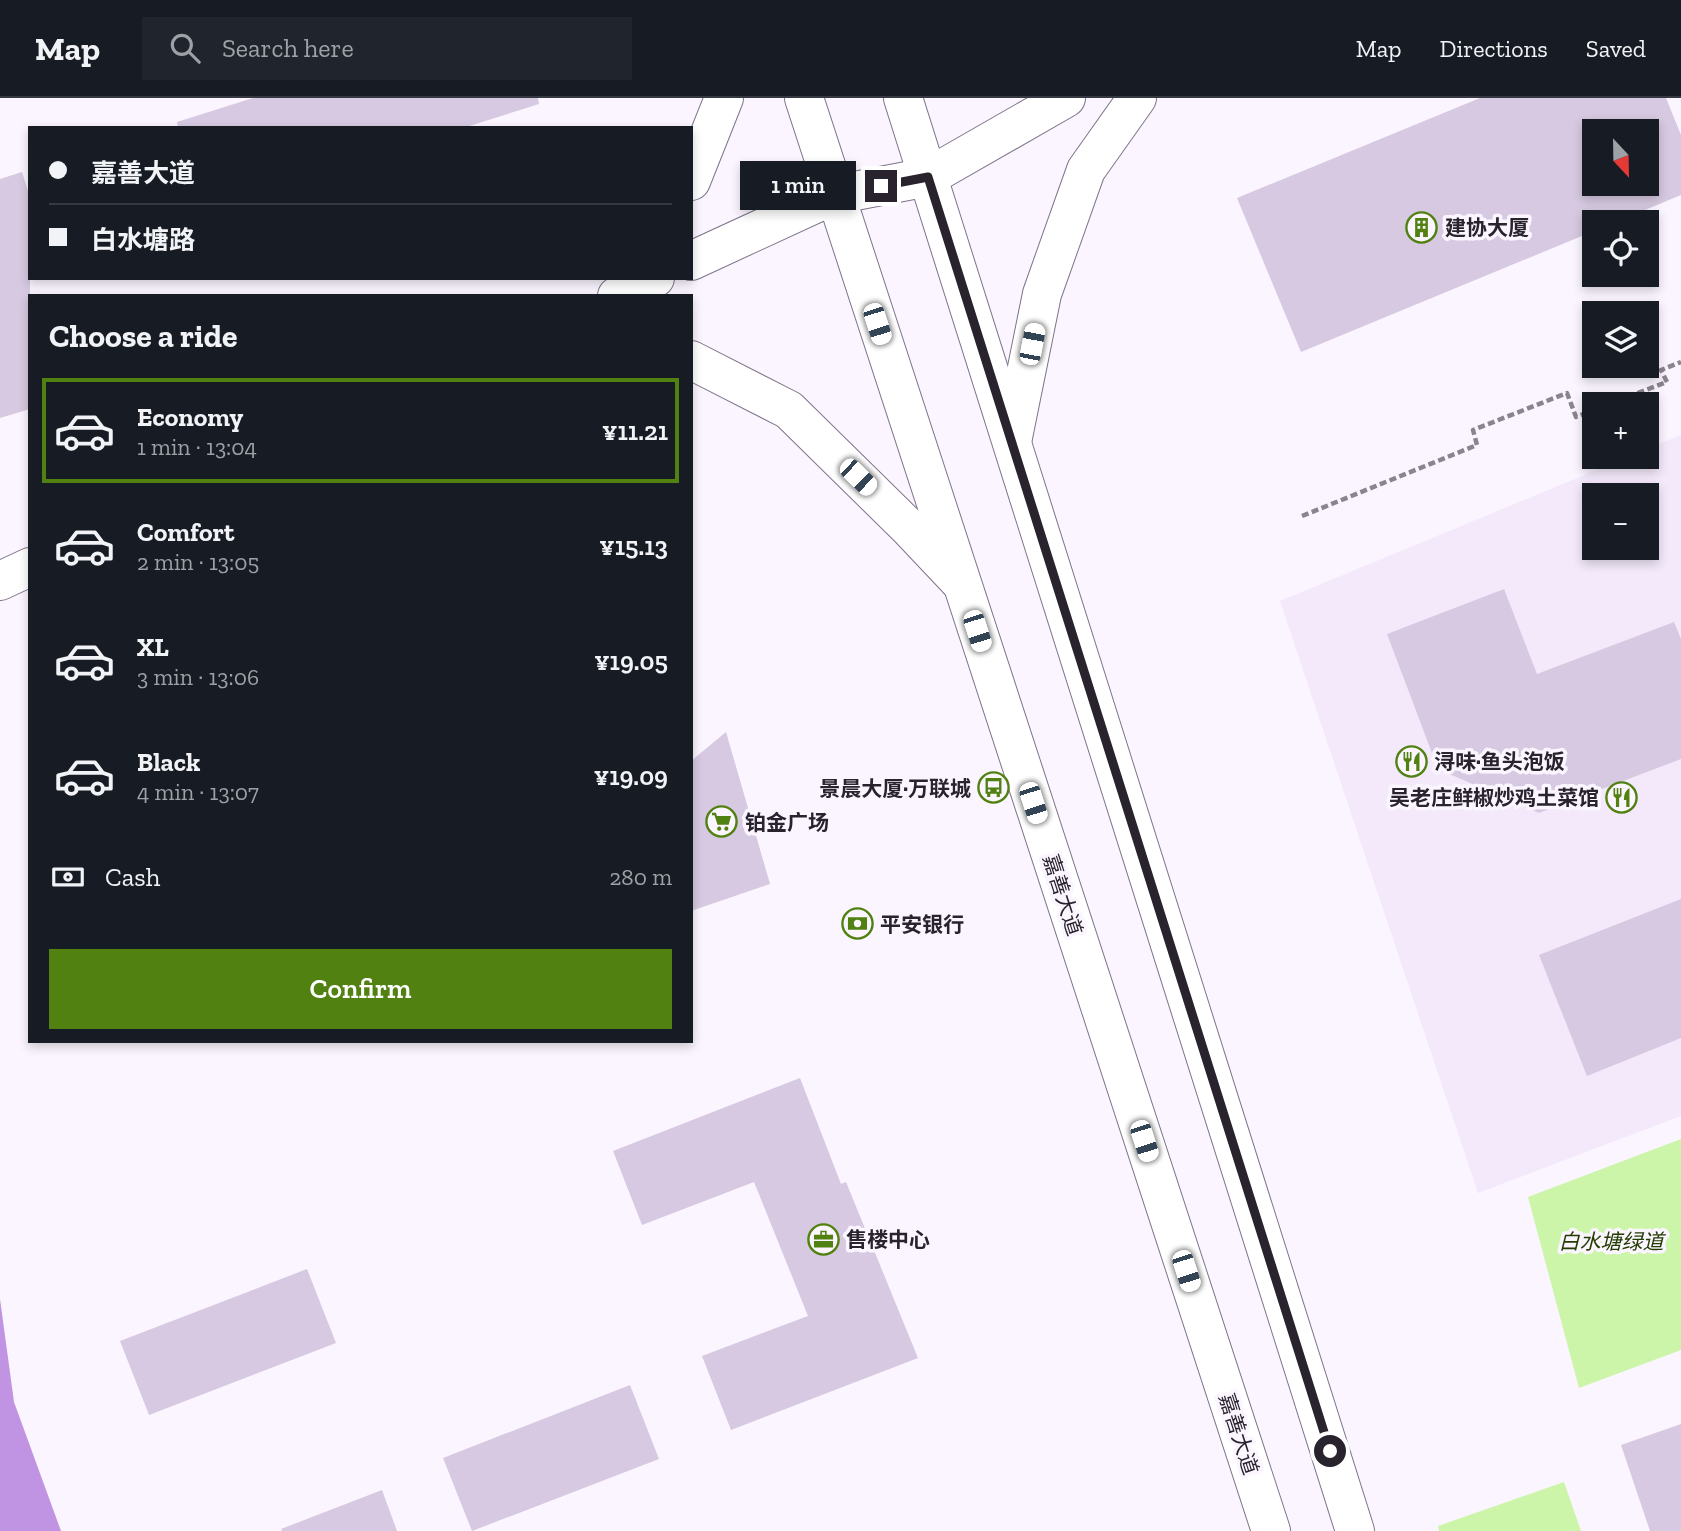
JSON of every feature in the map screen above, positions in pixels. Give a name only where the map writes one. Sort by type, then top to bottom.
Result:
[{"type":"main road","points":[[693,176],[724,98]]},
{"type":"main road","name":"嘉善大道","points":[[804,98],[1271,1531]]},
{"type":"main road","points":[[903,98],[1355,1531]]},
{"type":"main road","points":[[693,260],[834,195],[928,177],[1066,98]]},
{"type":"main road","points":[[1012,442],[1042,294],[1086,170],[1137,98]]},
{"type":"main road","points":[[591,294],[610,280]]},
{"type":"main road","points":[[621,294],[651,280]]},
{"type":"main road","points":[[693,361],[789,410],[961,583]]},
{"type":"main road","points":[[0,581],[28,568]]},
{"type":"path","points":[[1640,392],[1667,382],[1661,370],[1681,362]]},
{"type":"path","points":[[1302,516],[1477,445],[1472,430],[1567,393],[1576,416],[1582,414]]},
{"type":"shaded area","points":[[1681,435],[1681,1116],[1478,1193],[1280,601],[1599,469],[1659,469],[1659,444]]},
{"type":"shaded area","points":[[0,1299],[14,1402],[61,1531],[0,1531]]},
{"type":"green space","name":"白水塘绿道","points":[[1681,1139],[1681,1350],[1579,1388],[1528,1197]]},
{"type":"green space","points":[[1564,1482],[1581,1531],[1439,1531],[1438,1526]]},
{"type":"building","points":[[253,98],[538,98],[539,104],[469,126],[178,126],[177,122]]},
{"type":"building","name":"建协大厦","points":[[1480,98],[1666,98],[1681,135],[1681,195],[1645,210],[1582,210],[1582,236],[1301,352],[1237,198]]},
{"type":"building","points":[[22,172],[28,191],[30,294],[28,410],[0,418],[0,179]]},
{"type":"building","points":[[1504,589],[1537,674],[1674,622],[1681,639],[1681,759],[1539,813],[1438,769],[1387,634]]},
{"type":"building","name":"铂金广场","points":[[726,732],[770,884],[693,910],[693,759]]},
{"type":"building","points":[[1681,899],[1681,1038],[1587,1076],[1539,955]]},
{"type":"building","points":[[800,1078],[841,1184],[846,1182],[918,1358],[731,1430],[702,1356],[808,1316],[754,1182],[642,1225],[613,1151]]},
{"type":"building","points":[[307,1269],[336,1343],[149,1415],[120,1341]]},
{"type":"building","points":[[630,1385],[659,1459],[472,1531],[443,1458]]},
{"type":"building","points":[[1681,1424],[1681,1531],[1650,1531],[1621,1445]]},
{"type":"building","points":[[382,1490],[397,1531],[281,1529]]},
{"type":"place","name":"建协大厦","points":[[1422,227]]},
{"type":"place","name":"浔味·鱼头泡饭","points":[[1411,761]]},
{"type":"place","name":"景晨大厦·万联城","points":[[994,788]]},
{"type":"place","name":"吴老庄鲜椒炒鸡土菜馆","points":[[1622,797]]},
{"type":"place","name":"铂金广场","points":[[722,822]]},
{"type":"place","name":"平安银行","points":[[857,924]]},
{"type":"place","name":"售楼中心","points":[[823,1239]]},
{"type":"route","points":[[881,186],[928,177],[1330,1451]]}]
